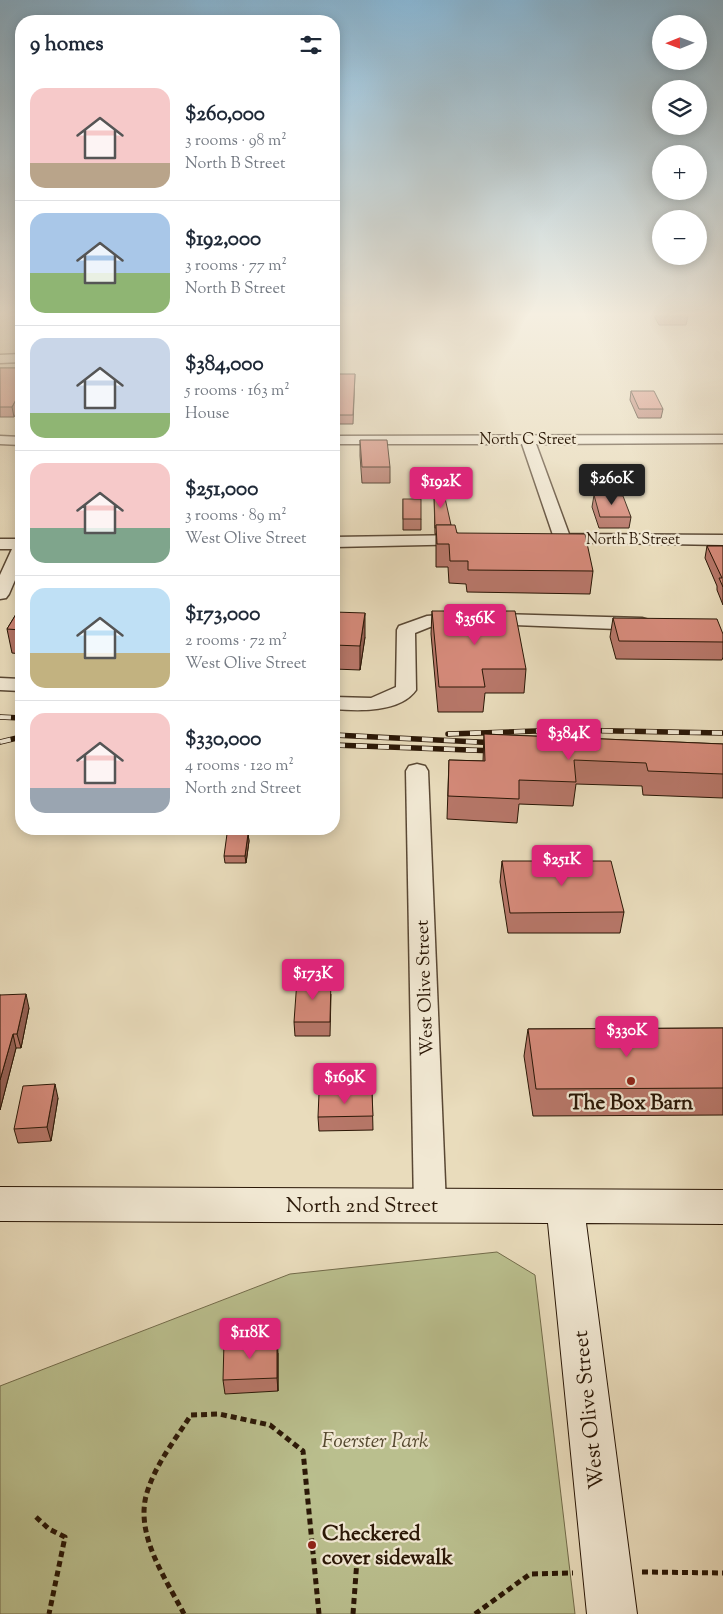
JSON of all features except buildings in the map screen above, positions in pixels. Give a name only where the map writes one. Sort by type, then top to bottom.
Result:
[{"type":"main road","name":"North 2nd Street","points":[[0,1204],[723,1207]]},
{"type":"main road","name":"West Olive Street","points":[[565,1206],[612,1614]]},
{"type":"street","name":"North C Street","points":[[340,440],[723,438]]},
{"type":"street","points":[[527,439],[563,539]]},
{"type":"street","points":[[0,440],[15,440]]},
{"type":"street","name":"North B Street","points":[[543,539],[723,540]]},
{"type":"street","points":[[340,542],[483,540]]},
{"type":"street","points":[[0,544],[15,544]]},
{"type":"street","points":[[0,594],[15,561]]},
{"type":"street","points":[[340,704],[369,706],[390,700],[406,690],[406,630],[428,622],[464,618],[662,625]]},
{"type":"street","points":[[0,684],[15,685]]},
{"type":"street","name":"West Olive Street","points":[[417,771],[430,1206]]},
{"type":"path","points":[[184,1614],[156,1560],[144,1526],[145,1497],[159,1468],[191,1415],[219,1414],[270,1425],[303,1451],[319,1614]]},
{"type":"path","points":[[36,1516],[42,1524],[53,1532],[65,1536],[49,1614]]},
{"type":"path","points":[[354,1614],[357,1560]]},
{"type":"path","points":[[647,1572],[723,1573]]},
{"type":"path","points":[[475,1614],[530,1574],[564,1573]]},
{"type":"green space","name":"Foerster Park","points":[[497,1252],[535,1275],[575,1614],[0,1614],[0,1386],[290,1274]]},
{"type":"railway","points":[[0,717],[15,718]]},
{"type":"railway","points":[[448,734],[565,730],[722,733]]},
{"type":"railway","points":[[340,735],[499,743]]},
{"type":"railway","points":[[0,742],[15,738]]},
{"type":"railway","points":[[340,745],[496,751]]},
{"type":"place","name":"The Box Barn","points":[[631,1081]]},
{"type":"place","name":"Checkered cover sidewalk","points":[[312,1545]]}]
